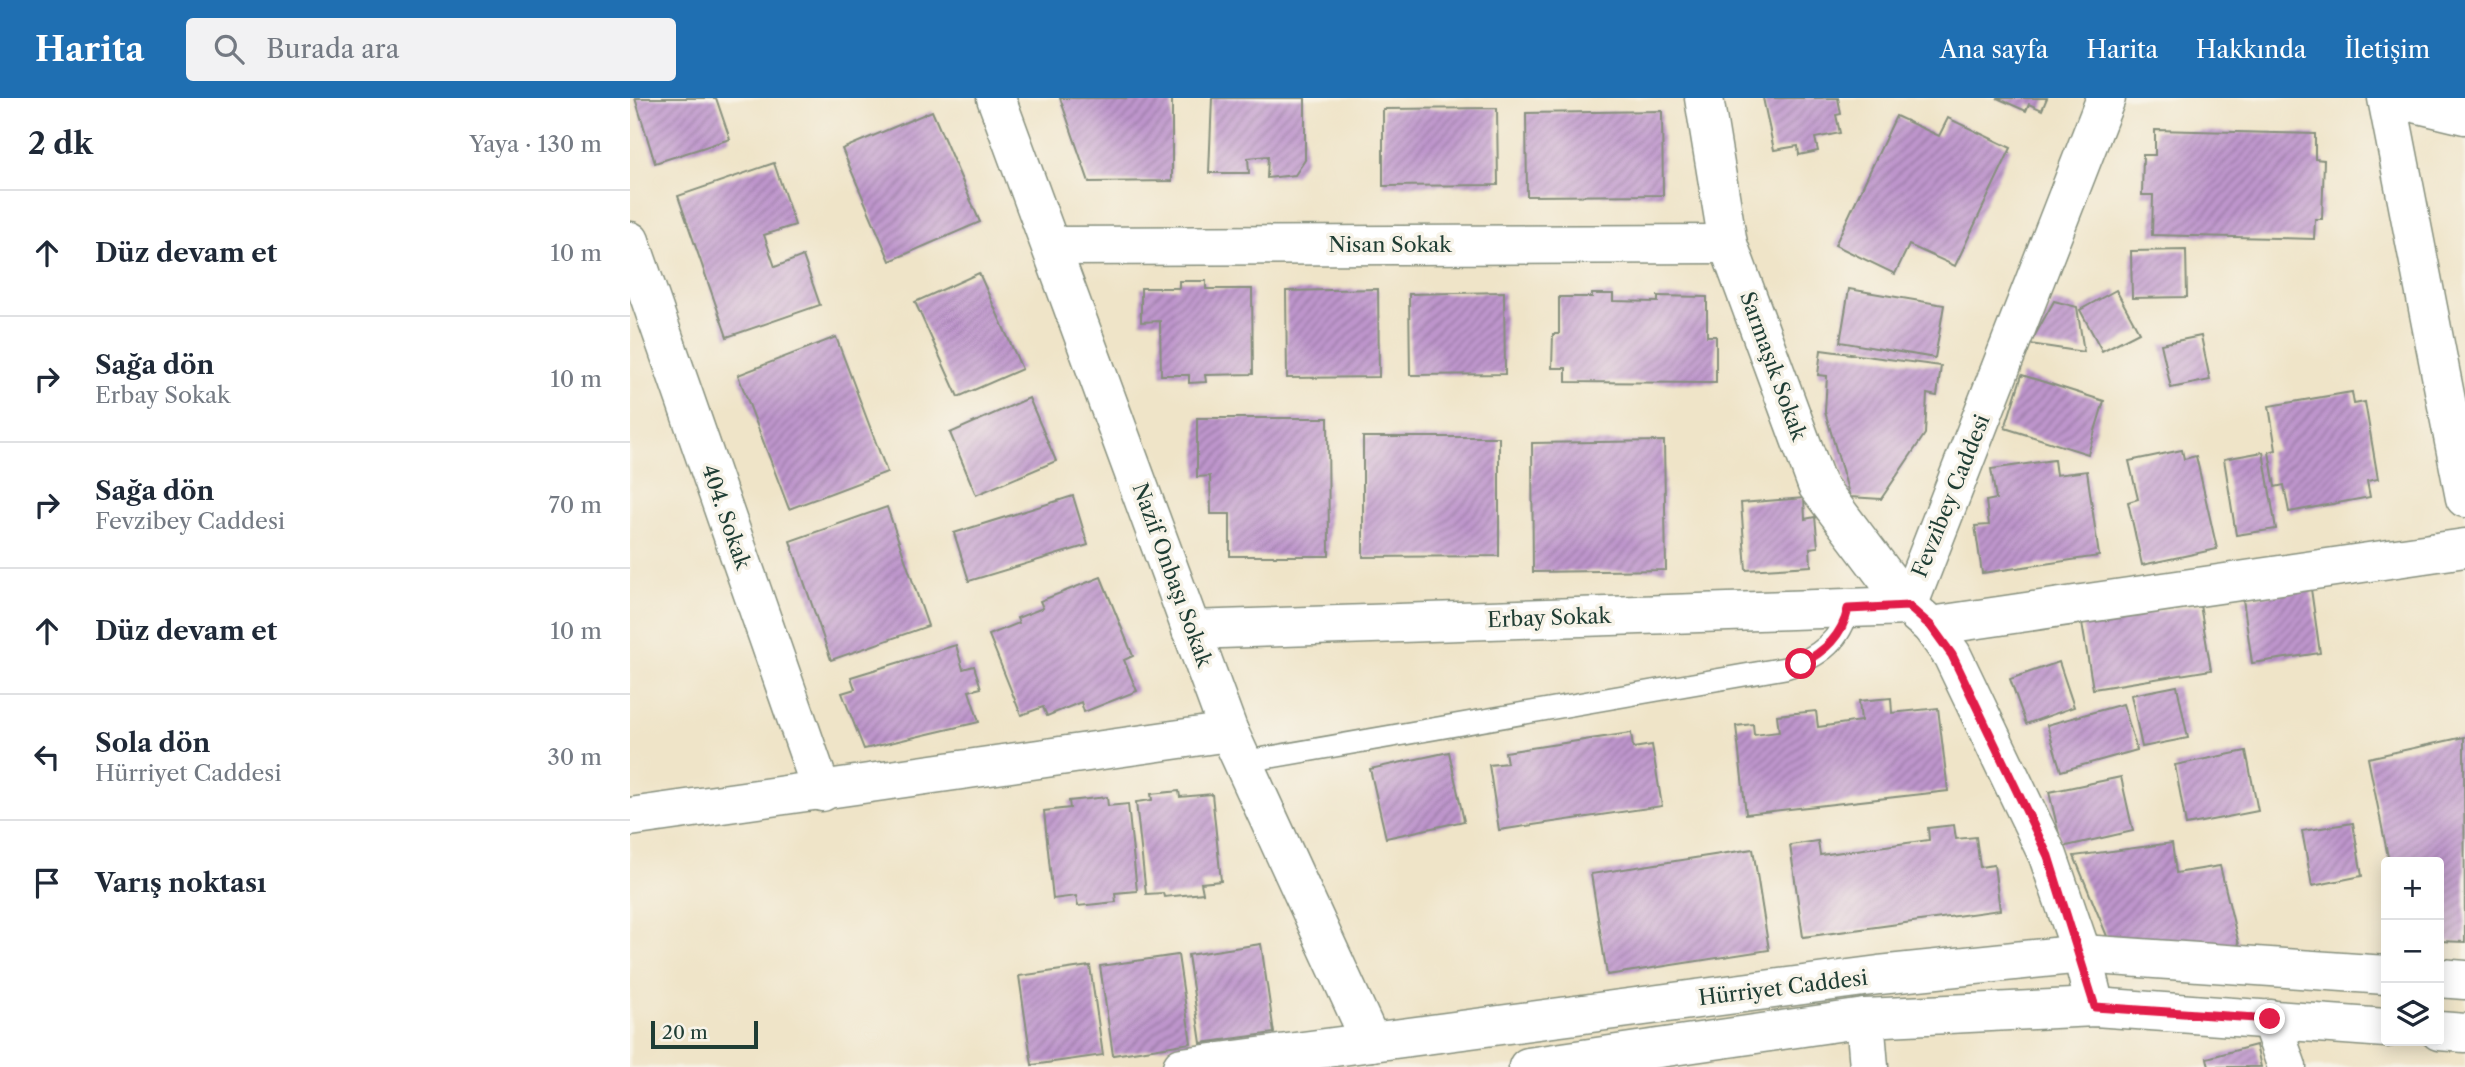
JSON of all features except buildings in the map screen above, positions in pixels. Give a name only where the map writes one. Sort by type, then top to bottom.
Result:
[{"type":"street","name":"Nazif Onbaşı Sokak","points":[[996,98],[1053,246],[1191,630],[1236,747],[1371,1042]]},
{"type":"street","name":"Sarmaşık Sokak","points":[[1704,98],[1728,244],[1817,485],[1919,616]]},
{"type":"street","name":"Fevzibey Caddesi","points":[[1919,616],[2106,98]]},
{"type":"street","points":[[2387,98],[2465,498]]},
{"type":"street","points":[[2394,98],[2465,115]]},
{"type":"street","name":"404. Sokak","points":[[630,242],[822,792]]},
{"type":"street","name":"Nisan Sokak","points":[[1053,246],[1728,244]]},
{"type":"street","name":"Erbay Sokak","points":[[1191,630],[1848,609],[1919,616],[2465,548]]},
{"type":"street","points":[[1919,616],[1952,655],[2048,856],[2081,954],[2095,1007]]},
{"type":"street","points":[[630,817],[822,792],[1236,747]]},
{"type":"street","name":"Hürriyet Caddesi","points":[[1182,1067],[1880,975],[2081,954],[2381,975]]},
{"type":"street","points":[[2444,978],[2465,980]]},
{"type":"street","name":"Hürriyet Caddesi","points":[[1528,1067],[1865,1018],[2095,1007],[2381,1028]]},
{"type":"street","points":[[1865,1018],[1869,1067]]},
{"type":"street","points":[[2270,1019],[2287,1067]]},
{"type":"street","points":[[2444,1031],[2465,1033]]},
{"type":"lane","points":[[1236,747],[1785,668],[1801,664],[1829,646],[1845,624],[1848,609]]},
{"type":"route","points":[[1801,664],[1829,646],[1845,624],[1848,609],[1908,606],[1931,626],[1952,655],[2048,856],[2081,954],[2095,1007],[2270,1019]]}]
